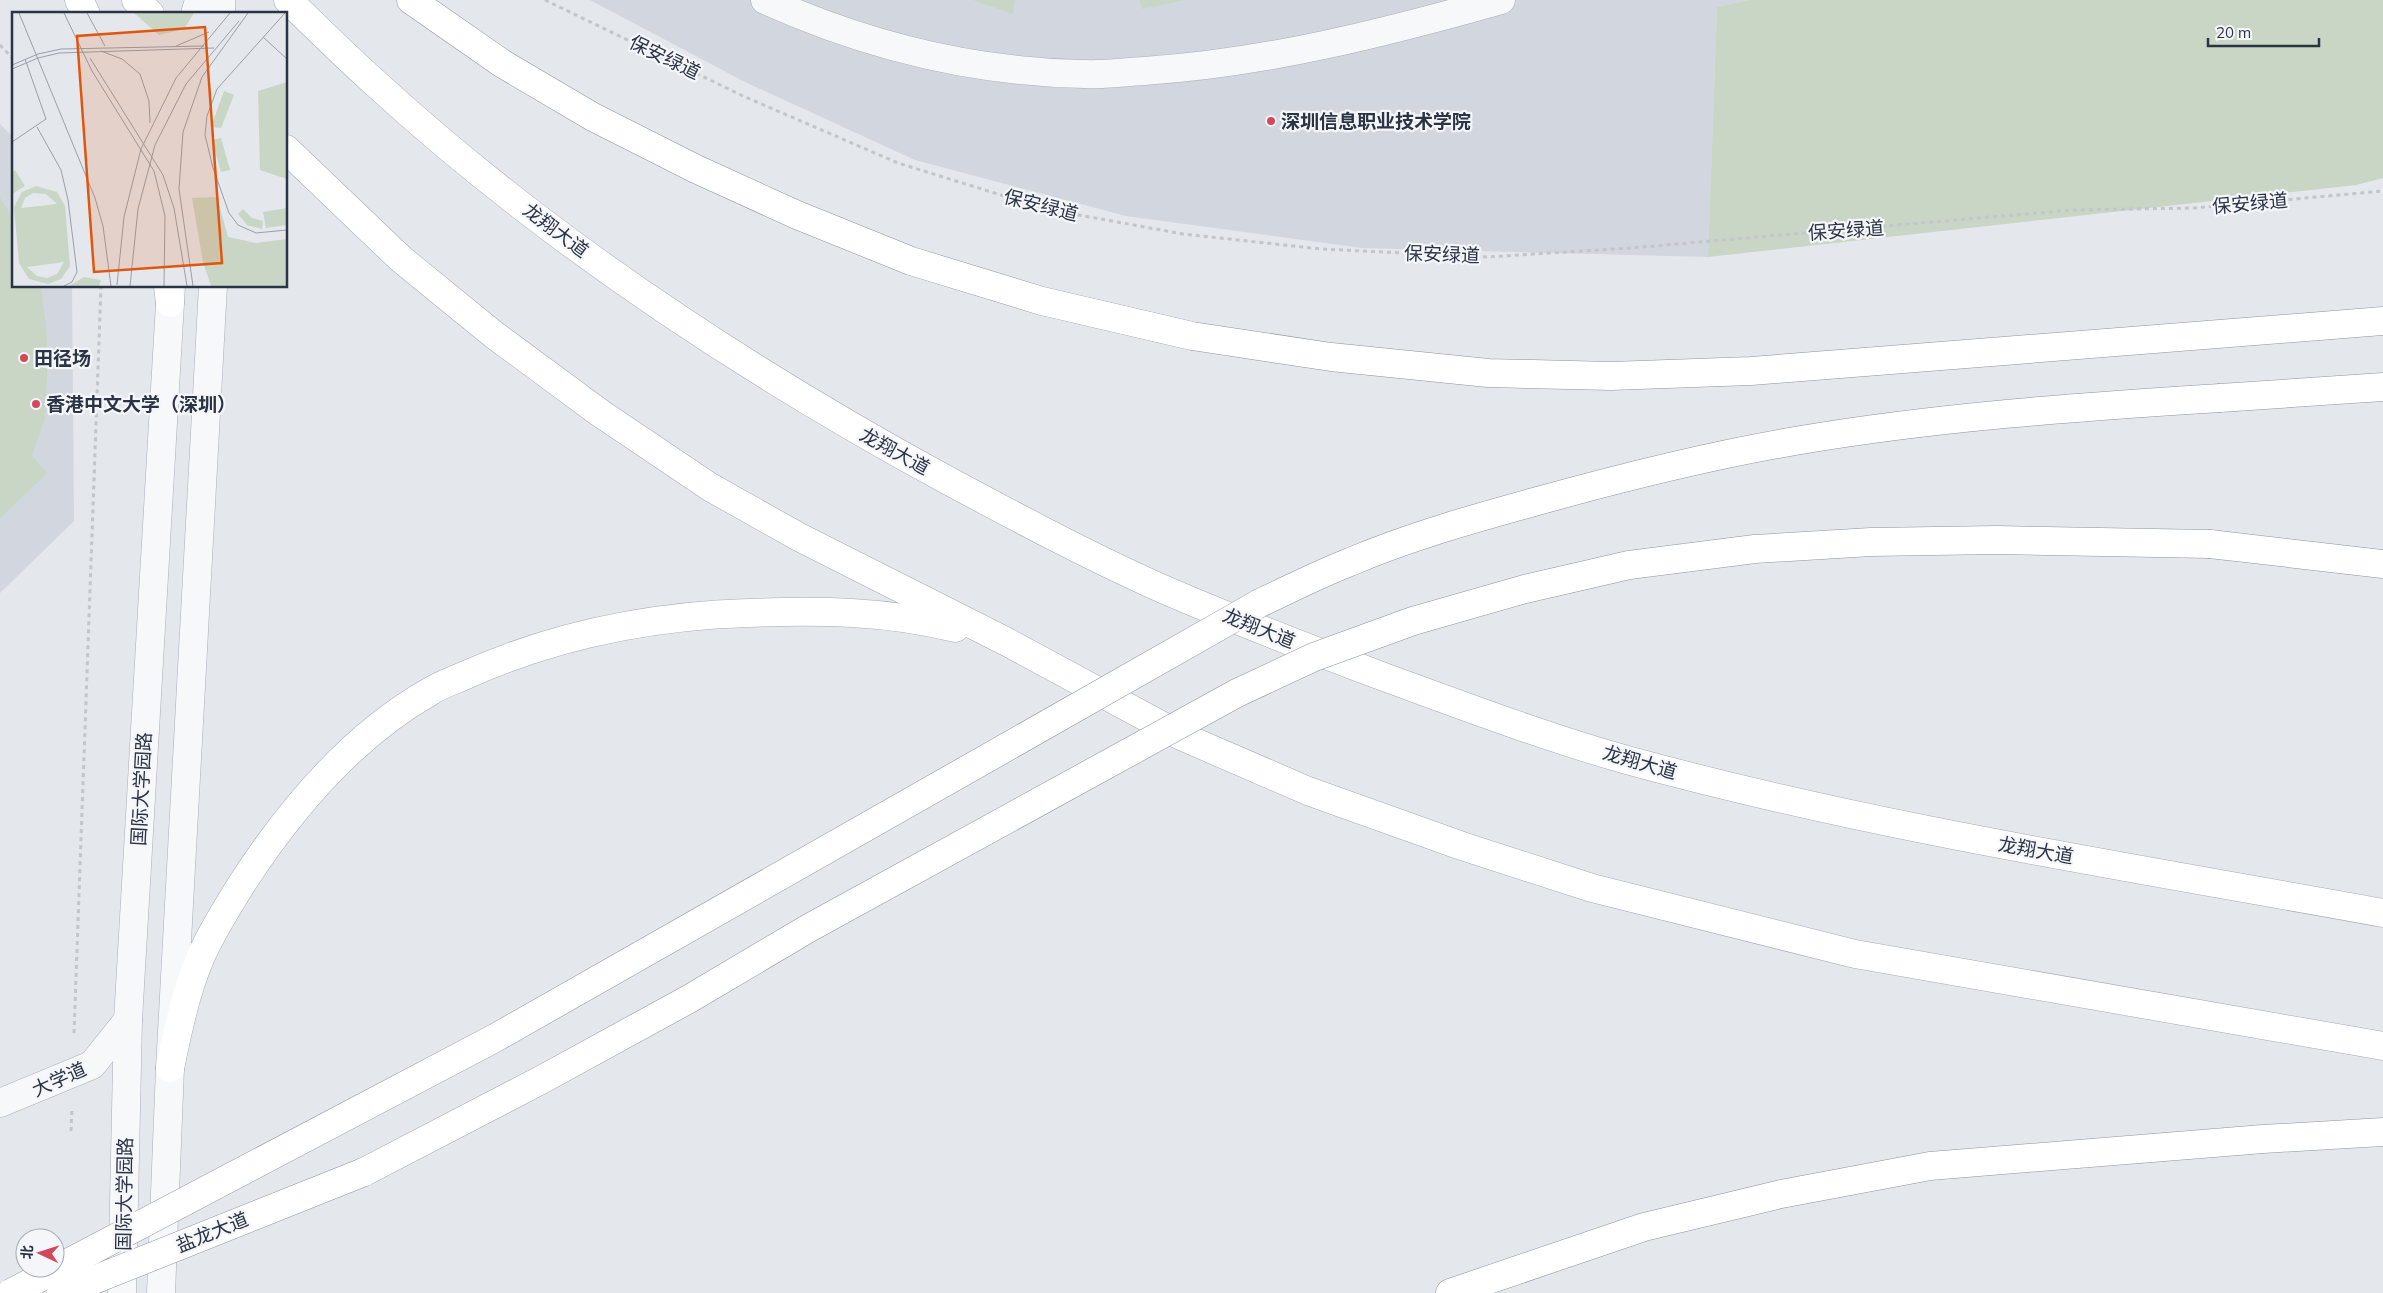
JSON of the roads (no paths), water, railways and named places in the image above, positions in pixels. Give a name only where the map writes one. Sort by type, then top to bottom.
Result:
[{"type":"main road","points":[[79,0],[85,12]]},
{"type":"main road","points":[[136,0],[148,12]]},
{"type":"main road","name":"龙翔大道","points":[[288,0],[374,82],[462,158],[559,233],[644,295],[743,361],[867,437],[1004,511],[1153,585],[1356,666],[1466,707],[1622,758],[1781,800],[1944,833],[2383,913]]},
{"type":"main road","points":[[411,0],[502,64],[593,117],[696,169],[797,215],[911,261],[1042,301],[1192,336],[1332,357],[1488,374],[1612,376],[1751,371],[2383,321]]},
{"type":"main road","points":[[288,152],[401,259],[493,334],[600,413],[710,487],[782,528],[1007,642],[1181,736],[1308,791],[1462,846],[1592,888],[1855,954],[2383,1046]]},
{"type":"main road","points":[[11,1293],[495,1038],[1260,603],[1351,561],[1452,525],[1566,493],[1675,465],[1796,440],[1941,421],[2116,404],[2383,387]]},
{"type":"main road","name":"盐龙大道","points":[[61,1293],[364,1172],[541,1080],[689,999],[809,928],[1237,693],[1314,657],[1412,621],[1525,589],[1629,564],[1755,549],[1871,542],[1997,540],[2210,544],[2383,564]]},
{"type":"main road","points":[[170,1068],[184,1003],[201,955],[225,912],[260,857],[298,806],[340,760],[383,722],[431,690],[491,664],[551,642],[621,626],[705,614],[852,612],[913,619],[1007,642]]},
{"type":"main road","points":[[1450,1293],[1644,1227],[1781,1194],[1930,1166],[2263,1139],[2383,1132]]},
{"type":"street","points":[[765,0],[810,20],[896,49],[992,68],[1085,74],[1185,68],[1288,53],[1418,24],[1501,0]]},
{"type":"street","points":[[161,1293],[170,1068],[213,288]]},
{"type":"street","name":"国际大学园路","points":[[122,1293],[128,1020],[170,292]]},
{"type":"street","name":"大学道","points":[[0,1104],[92,1065],[128,1020]]},
{"type":"place","name":"深圳信息职业技术学院","points":[[1271,121]]},
{"type":"place","name":"田径场","points":[[24,358]]},
{"type":"place","name":"香港中文大学（深圳）","points":[[36,404]]}]
